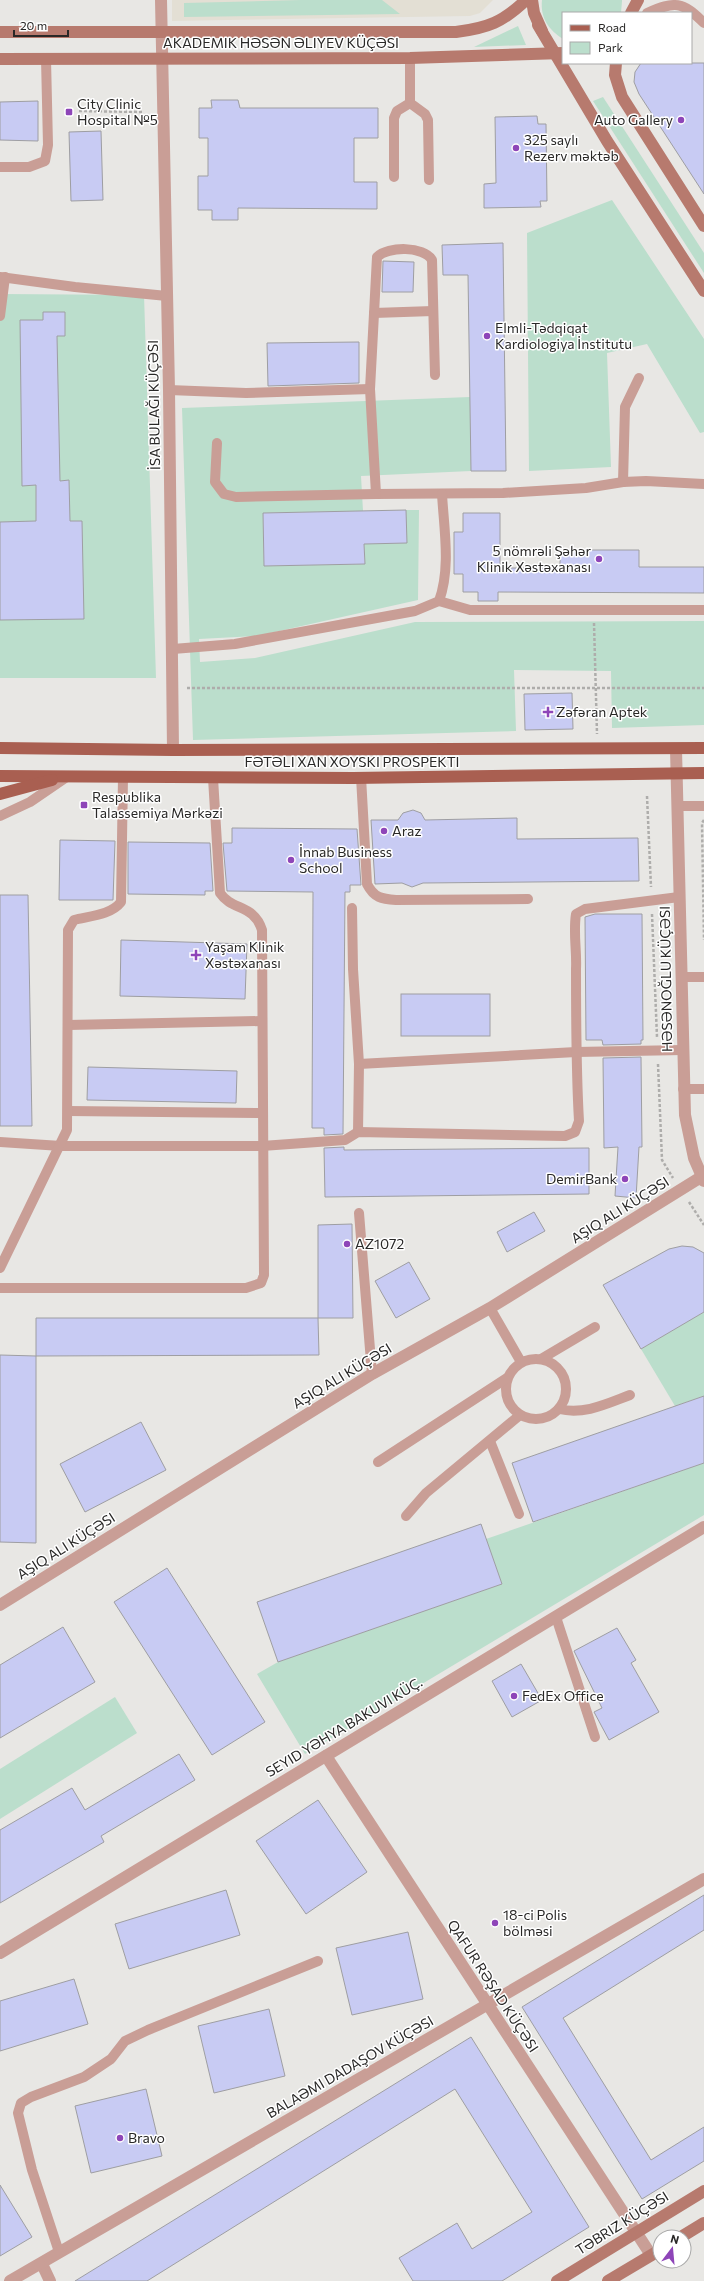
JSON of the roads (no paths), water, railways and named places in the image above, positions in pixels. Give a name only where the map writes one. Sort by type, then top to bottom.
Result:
[{"type":"main road","name":"AKADEMIK HƏSƏN ƏLIYEV KÜÇƏSI","points":[[0,32],[456,32],[480,29],[496,24],[511,14],[526,0]]},
{"type":"main road","points":[[532,0],[538,25],[560,51]]},
{"type":"main road","points":[[630,0],[630,12]]},
{"type":"main road","points":[[631,12],[638,0]]},
{"type":"main road","name":"AKADEMIK HƏSƏN ƏLIYEV KÜÇƏSI","points":[[0,59],[410,58],[560,51]]},
{"type":"main road","points":[[567,64],[607,141],[704,291]]},
{"type":"main road","points":[[616,64],[615,75],[622,97],[704,226]]},
{"type":"main road","name":"FƏTƏLI XAN XOYSKI PROSPEKTI","points":[[3,747],[173,750],[704,748]]},
{"type":"main road","name":"FƏTƏLI XAN XOYSKI PROSPEKTI","points":[[0,776],[361,778],[704,773]]},
{"type":"main road","points":[[0,794],[68,776]]},
{"type":"main road","name":"TƏBRIZ KÜÇƏSI","points":[[557,2281],[704,2191]]},
{"type":"main road","points":[[692,2230],[704,2223]]},
{"type":"main road","points":[[608,2281],[652,2255]]},
{"type":"street","points":[[161,0],[169,390],[173,750]]},
{"type":"street","points":[[526,0],[538,25]]},
{"type":"street","name":"HƏSƏNOĞLU KÜÇƏSI","points":[[676,748],[684,1089],[688,1136],[703,1179]]},
{"type":"street","points":[[0,1605],[372,1374],[490,1308],[680,1190],[703,1179]]},
{"type":"street","name":"SEYID YƏHYA BAKUVI KÜÇ.","points":[[0,1953],[704,1527]]},
{"type":"street","name":"QAFUR RƏŞAD KÜÇƏSI","points":[[326,1756],[637,2233],[652,2249]]},
{"type":"street","name":"BALAƏMI DADAŞOV KÜÇƏSI","points":[[10,2281],[42,2264],[59,2252],[704,1879]]},
{"type":"street","points":[[42,2264],[50,2281]]},
{"type":"lane","points":[[649,12],[669,4],[682,5],[693,12],[704,23]]},
{"type":"lane","points":[[410,58],[410,103]]},
{"type":"lane","points":[[0,167],[29,167],[45,161],[48,145],[46,59]]},
{"type":"lane","points":[[394,177],[394,118],[397,112],[410,103]]},
{"type":"lane","points":[[410,103],[425,114],[428,120],[429,180]]},
{"type":"lane","points":[[376,494],[370,389],[377,257],[382,252],[393,250],[428,253],[432,260],[435,375]]},
{"type":"lane","points":[[0,316],[2,277],[75,288],[167,296]]},
{"type":"lane","points":[[374,313],[434,311]]},
{"type":"lane","points":[[623,482],[625,407],[639,378]]},
{"type":"lane","points":[[169,390],[246,393],[370,389]]},
{"type":"lane","points":[[217,443],[215,482],[224,494],[236,497],[442,494],[586,488],[623,482],[646,481],[704,484]]},
{"type":"lane","points":[[439,601],[444,587],[445,563],[442,494]]},
{"type":"lane","points":[[173,649],[235,644],[415,611],[439,601],[470,610],[704,610]]},
{"type":"lane","points":[[0,816],[30,802],[68,776]]},
{"type":"lane","points":[[1,1264],[61,1146],[67,1130],[68,930],[70,924],[74,920],[110,912],[117,908],[121,902],[123,776]]},
{"type":"lane","points":[[0,1288],[246,1288],[261,1283],[264,1275],[262,1146],[262,930],[258,920],[250,911],[224,899],[220,893],[213,778]]},
{"type":"lane","points":[[361,778],[368,884],[372,894],[382,899],[396,900],[528,899]]},
{"type":"lane","points":[[678,806],[704,806]]},
{"type":"lane","points":[[0,1142],[61,1146],[262,1146],[345,1140],[358,1132],[565,1136],[575,1132],[579,1121],[576,1052],[576,962],[574,928],[576,914],[585,909],[679,897]]},
{"type":"lane","points":[[352,908],[353,969],[359,1064],[358,1132]]},
{"type":"lane","points":[[681,976],[704,977]]},
{"type":"lane","points":[[68,1025],[262,1021]]},
{"type":"lane","points":[[359,1064],[576,1052],[683,1050]]},
{"type":"lane","points":[[684,1089],[704,1089]]},
{"type":"lane","points":[[68,1111],[262,1113]]},
{"type":"lane","points":[[359,1213],[372,1374]]},
{"type":"lane","points":[[490,1308],[521,1362]]},
{"type":"lane","points":[[541,1359],[595,1327]]},
{"type":"lane","points":[[531,1359],[541,1359],[555,1366],[564,1379],[566,1389],[564,1400],[559,1409],[550,1416],[541,1419],[530,1419],[520,1415],[512,1408],[507,1399],[505,1388],[507,1378],[512,1369],[521,1362],[531,1359]]},
{"type":"lane","points":[[378,1462],[507,1378]]},
{"type":"lane","points":[[559,1409],[570,1412],[587,1410],[630,1395]]},
{"type":"lane","points":[[406,1516],[426,1493],[520,1415]]},
{"type":"lane","points":[[490,1440],[519,1514]]},
{"type":"lane","points":[[556,1617],[595,1737]]},
{"type":"lane","points":[[59,2252],[32,2170],[18,2112],[21,2103],[31,2097],[84,2077],[111,2060],[125,2041],[148,2030],[318,1962]]},
{"type":"place","name":"City Clinic Hospital №5","points":[[69,112]]},
{"type":"place","name":"Auto Gallery","points":[[681,120]]},
{"type":"place","name":"325 saylı Rezerv məktəb","points":[[516,148]]},
{"type":"place","name":"Elmli-Tədqiqat Kardiologiya İnstitutu","points":[[487,336]]},
{"type":"place","name":"5 nömrəli Şəhər Klinik Xəstəxanası","points":[[599,559]]},
{"type":"place","name":"Zəfəran Aptek","points":[[548,712]]},
{"type":"place","name":"Respublika Talassemiya Mərkəzi","points":[[84,805]]},
{"type":"place","name":"Araz","points":[[384,831]]},
{"type":"place","name":"İnnab Business School","points":[[291,860]]},
{"type":"place","name":"Yaşam Klinik Xəstəxanası","points":[[196,955]]},
{"type":"place","name":"DemirBank","points":[[625,1179]]},
{"type":"place","name":"AZ1072","points":[[347,1244]]},
{"type":"place","name":"FedEx Office","points":[[514,1696]]},
{"type":"place","name":"18-ci Polis bölməsi","points":[[495,1923]]},
{"type":"place","name":"Bravo","points":[[120,2138]]}]
